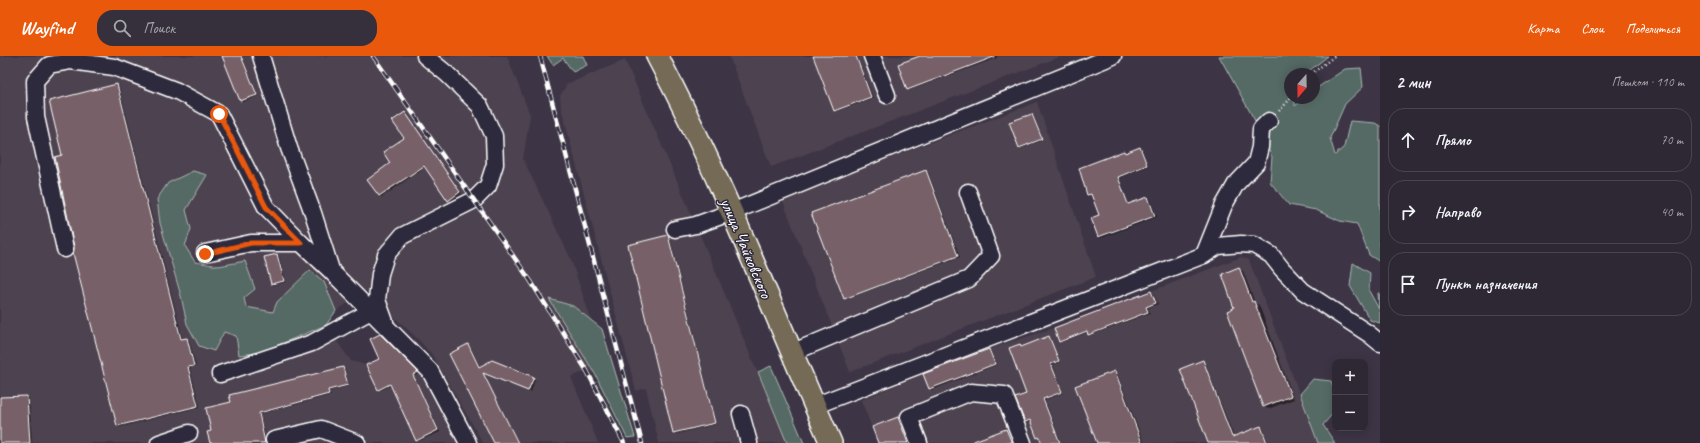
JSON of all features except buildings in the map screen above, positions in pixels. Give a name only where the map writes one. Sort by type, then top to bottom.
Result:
[{"type":"main road","name":"улица Чайковского","points":[[657,56],[680,101],[732,212],[791,353],[831,443]]},
{"type":"street","points":[[261,56],[288,148],[313,213],[331,271]]},
{"type":"street","points":[[387,327],[377,300],[380,274],[386,255],[402,236],[474,200],[488,186],[495,164],[494,136],[480,106],[447,74],[425,56]]},
{"type":"street","points":[[872,56],[887,95]]},
{"type":"street","points":[[675,229],[696,225],[732,212],[1113,56]]},
{"type":"street","points":[[66,249],[36,117],[35,81],[49,65],[65,59],[114,67],[177,92],[219,114],[266,207],[430,371],[468,443]]},
{"type":"street","points":[[1204,255],[1224,205],[1236,184],[1256,163],[1261,129],[1269,121]]},
{"type":"street","points":[[791,353],[969,279],[991,256],[968,192]]},
{"type":"street","points":[[205,254],[251,243],[301,243]]},
{"type":"street","points":[[814,406],[1204,255],[1218,246],[1241,244],[1254,245],[1271,255],[1303,291],[1369,334],[1380,343]]},
{"type":"street","points":[[220,374],[312,343],[371,311]]},
{"type":"street","points":[[919,443],[909,417],[971,392],[1004,395],[1023,443]]},
{"type":"street","points":[[741,414],[749,443]]},
{"type":"street","points":[[274,440],[321,429],[357,443]]},
{"type":"street","points":[[159,443],[189,433]]},
{"type":"path","points":[[1319,68],[1335,56]]},
{"type":"shaded area","points":[[0,56],[507,56],[530,115],[523,159],[570,257],[598,340],[603,365],[571,377],[598,443],[483,443],[433,356],[417,338],[366,291],[336,311],[326,326],[351,361],[366,365],[379,359],[370,339],[386,332],[423,370],[459,443],[0,443]]},
{"type":"shaded area","points":[[729,56],[1062,56],[771,167]]},
{"type":"shaded area","points":[[625,60],[787,443],[659,443],[646,388],[636,391],[561,107],[560,96],[567,84]]},
{"type":"shaded area","points":[[1037,102],[1096,277],[850,372],[782,199]]},
{"type":"shaded area","points":[[1241,257],[1249,260],[1318,443],[878,443],[861,400],[923,374],[989,349],[1054,328]]},
{"type":"green space","points":[[547,56],[583,56],[587,65],[573,72],[563,58],[553,65]]},
{"type":"green space","points":[[1219,56],[1328,56],[1313,68],[1284,68],[1284,104],[1295,104],[1295,106],[1298,104],[1320,104],[1320,86],[1345,69],[1361,68],[1363,87],[1345,104],[1330,138],[1335,155],[1344,147],[1350,121],[1375,123],[1380,126],[1380,262],[1369,255],[1357,224],[1340,221],[1316,210],[1289,205],[1270,182],[1272,157],[1254,119]]},
{"type":"green space","points":[[193,171],[207,175],[186,210],[191,229],[185,246],[195,262],[219,266],[245,261],[255,289],[244,298],[246,307],[273,312],[277,302],[310,270],[324,282],[336,311],[326,325],[259,353],[239,355],[236,336],[224,332],[214,351],[199,346],[187,324],[181,296],[160,223],[157,199],[168,183]]},
{"type":"green space","points":[[1353,263],[1370,273],[1369,291],[1379,309],[1378,293],[1380,293],[1380,323],[1370,320],[1350,286]]},
{"type":"green space","points":[[549,299],[573,306],[602,329],[635,437],[627,438],[595,374]]},
{"type":"green space","points":[[771,366],[804,443],[787,443],[758,372]]},
{"type":"green space","points":[[1313,379],[1331,381],[1332,414],[1323,425],[1335,443],[1318,443],[1300,394]]},
{"type":"railway","points":[[373,56],[530,280],[587,371],[624,443]]},
{"type":"railway","points":[[540,56],[642,443]]},
{"type":"route","points":[[205,254],[251,243],[301,243],[266,207],[219,114]]}]
